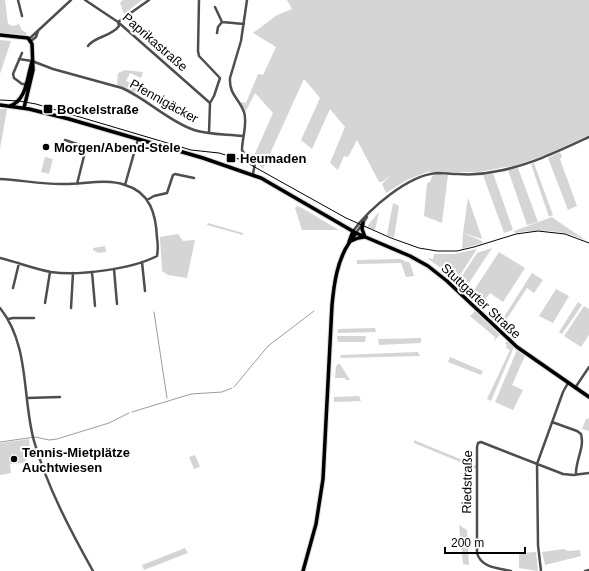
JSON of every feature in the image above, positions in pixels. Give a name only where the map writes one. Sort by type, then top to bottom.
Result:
[{"type":"main road","points":[[0,35],[30,40],[33,46],[32,61],[22,108]]},
{"type":"main road","points":[[10,106],[16,103],[22,96],[27,84]]},
{"type":"main road","points":[[22,96],[22,108]]},
{"type":"main road","name":"Stuttgarter Straße","points":[[0,105],[22,108],[69,119],[253,174],[354,232],[410,256],[432,269],[511,343],[589,398]]},
{"type":"main road","points":[[349,243],[358,238],[366,237],[362,230],[363,223]]},
{"type":"main road","points":[[303,571],[319,510],[324,470],[333,291],[337,271],[349,243],[350,237],[354,232]]},
{"type":"street","points":[[18,0],[22,16]]},
{"type":"street","points":[[30,40],[71,0]]},
{"type":"street","name":"Paprikastraße","points":[[85,0],[118,22],[210,103]]},
{"type":"street","points":[[88,46],[91,42],[114,32],[119,26],[118,22],[149,0]]},
{"type":"street","points":[[199,0],[199,56],[220,78],[210,103],[209,133]]},
{"type":"street","points":[[247,0],[241,41],[229,83],[232,93],[244,113],[242,149],[244,153],[255,163],[256,166],[253,174]]},
{"type":"street","points":[[215,7],[222,22]]},
{"type":"street","points":[[222,22],[244,24]]},
{"type":"street","points":[[217,33],[218,27],[222,22]]},
{"type":"street","points":[[22,53],[13,74],[14,78],[27,84]]},
{"type":"street","points":[[19,60],[32,61]]},
{"type":"street","name":"Pfennigäcker","points":[[32,61],[53,69],[122,88],[136,95],[186,127],[199,132],[243,136]]},
{"type":"street","points":[[354,232],[362,220],[381,202],[394,192],[422,177],[437,173],[477,174],[514,168],[539,160],[589,137]]},
{"type":"street","points":[[125,185],[138,139]]},
{"type":"street","points":[[66,140],[86,148],[78,184]]},
{"type":"street","points":[[147,200],[154,196],[167,193],[173,175],[175,174],[194,178]]},
{"type":"street","points":[[0,179],[51,184],[107,183],[125,185],[138,192],[147,200],[155,216],[158,251],[157,256],[142,262],[114,269],[73,274],[50,272],[0,258]]},
{"type":"street","points":[[354,232],[363,223],[367,216]]},
{"type":"street","points":[[142,262],[145,291]]},
{"type":"street","points":[[12,288],[19,263]]},
{"type":"street","points":[[114,269],[117,304]]},
{"type":"street","points":[[45,303],[50,272]]},
{"type":"street","points":[[92,272],[95,306]]},
{"type":"street","points":[[71,308],[73,274]]},
{"type":"street","points":[[0,308],[15,332],[23,371],[33,437],[42,464],[60,507],[92,571]]},
{"type":"street","points":[[8,319],[34,318]]},
{"type":"street","points":[[575,388],[589,367]]},
{"type":"street","points":[[541,571],[538,545],[537,464],[568,383]]},
{"type":"street","points":[[26,398],[60,396]]},
{"type":"street","points":[[552,422],[577,431],[581,434],[582,442],[576,468],[576,475]]},
{"type":"street","name":"Riedstraße","points":[[511,571],[485,564],[480,560],[477,553],[478,442],[537,464]]},
{"type":"street","points":[[537,464],[563,474],[576,475],[589,473]]},
{"type":"street","points":[[585,571],[589,570]]},
{"type":"shaded area","points":[[0,0],[5,0],[8,24],[13,26],[19,24],[22,30],[27,33],[26,35],[0,33]]},
{"type":"shaded area","points":[[123,0],[142,0],[124,14],[120,3]]},
{"type":"shaded area","points":[[287,0],[589,0],[589,135],[546,155],[517,165],[479,172],[427,172],[407,180],[386,193],[382,184],[391,175],[382,182],[379,182],[357,140],[348,157],[344,156],[338,170],[330,163],[345,127],[330,109],[312,149],[301,140],[320,98],[304,79],[263,169],[253,158],[273,113],[255,93],[246,111],[240,103],[246,103],[258,74],[263,75],[276,47],[253,33],[277,15],[292,9]]},
{"type":"shaded area","points":[[0,40],[11,41],[0,74]]},
{"type":"shaded area","points":[[125,70],[143,72],[141,78],[130,73],[126,81],[138,86],[135,93],[117,85],[118,73]]},
{"type":"shaded area","points":[[0,109],[7,109],[0,149]]},
{"type":"shaded area","points":[[560,152],[562,157],[560,159],[577,206],[568,210],[548,158]]},
{"type":"shaded area","points":[[45,157],[53,159],[49,174],[41,172]]},
{"type":"shaded area","points":[[534,163],[553,215],[549,217],[531,164]]},
{"type":"shaded area","points":[[518,168],[538,222],[527,225],[508,170]]},
{"type":"shaded area","points":[[493,173],[513,230],[504,233],[483,175]]},
{"type":"shaded area","points":[[437,174],[448,175],[442,223],[424,216],[427,183],[430,182],[432,176]]},
{"type":"shaded area","points":[[468,198],[482,238],[482,239],[463,233]]},
{"type":"shaded area","points":[[393,203],[399,206],[394,238],[387,235]]},
{"type":"shaded area","points":[[297,206],[339,230],[302,230],[295,208]]},
{"type":"shaded area","points":[[379,212],[375,230],[368,227],[368,225]]},
{"type":"shaded area","points":[[552,217],[587,241],[561,232],[543,230],[515,233],[514,231]]},
{"type":"shaded area","points":[[208,223],[243,233],[243,235],[207,225]]},
{"type":"shaded area","points":[[463,233],[482,241],[483,243],[462,249]]},
{"type":"shaded area","points":[[178,234],[183,241],[195,240],[187,278],[168,275],[162,271],[160,237]]},
{"type":"shaded area","points":[[105,246],[106,252],[98,253],[93,250],[93,248]]},
{"type":"shaded area","points":[[492,248],[465,289],[459,281],[477,253]]},
{"type":"shaded area","points":[[477,249],[457,280],[427,258],[433,259],[434,254],[454,254]]},
{"type":"shaded area","points":[[499,252],[525,268],[503,302],[490,293],[481,305],[471,295]]},
{"type":"shaded area","points":[[400,259],[410,263],[414,276],[406,277],[401,263],[357,264],[357,260]]},
{"type":"shaded area","points":[[532,273],[543,280],[534,293],[527,288],[502,326],[500,323]]},
{"type":"shaded area","points":[[556,289],[569,296],[553,323],[539,316]]},
{"type":"shaded area","points":[[578,302],[582,305],[562,334],[559,332]]},
{"type":"shaded area","points":[[584,306],[589,309],[589,335],[581,347],[564,336]]},
{"type":"shaded area","points":[[475,311],[500,335],[494,341],[495,337],[470,316]]},
{"type":"shaded area","points":[[375,328],[376,332],[338,333],[338,329]]},
{"type":"shaded area","points":[[337,336],[366,336],[365,342],[338,342]]},
{"type":"shaded area","points":[[421,338],[421,343],[379,345],[378,339]]},
{"type":"shaded area","points":[[507,341],[514,347],[491,401],[487,399],[510,350],[506,348],[507,345],[505,344]]},
{"type":"shaded area","points":[[517,350],[525,356],[512,385],[523,390],[513,410],[495,402]]},
{"type":"shaded area","points":[[418,352],[420,356],[340,358],[341,355]]},
{"type":"shaded area","points":[[450,357],[483,371],[481,375],[448,362]]},
{"type":"shaded area","points":[[340,364],[350,380],[346,380],[345,378],[335,378],[336,366]]},
{"type":"shaded area","points":[[359,396],[361,401],[334,402],[334,397]]},
{"type":"shaded area","points":[[589,417],[589,431],[582,429],[586,419]]},
{"type":"shaded area","name":"Tennis-Mietplätze Auchtwiesen","points":[[29,439],[31,455],[23,463],[10,464],[11,473],[0,475],[0,443]]},
{"type":"shaded area","points":[[414,440],[477,466],[477,469],[414,443]]},
{"type":"shaded area","points":[[195,455],[200,467],[194,469],[189,457]]},
{"type":"shaded area","points":[[459,525],[467,530],[469,565],[463,564]]},
{"type":"shaded area","points":[[185,548],[188,553],[144,570],[142,565]]},
{"type":"shaded area","points":[[564,549],[568,551],[580,550],[581,556],[545,565],[542,552]]},
{"type":"shaded area","points":[[536,552],[538,571],[519,568],[519,553]]},
{"type":"waterway","points":[[234,387],[268,346],[314,311]]},
{"type":"waterway","points":[[154,312],[167,398]]},
{"type":"waterway","points":[[132,412],[191,394],[222,392],[232,388]]},
{"type":"waterway","points":[[0,442],[35,437],[49,440],[57,439],[109,423],[129,413]]},
{"type":"tram line","points":[[0,100],[36,104],[191,150],[219,153],[242,160],[346,218],[391,238],[419,248],[437,251],[457,251],[516,234],[538,231],[565,234],[589,243]]},
{"type":"place","name":"Bockelstraße","points":[[48,109]]},
{"type":"place","name":"Morgen/Abend-Stele","points":[[46,147]]},
{"type":"place","name":"Heumaden","points":[[231,158]]},
{"type":"place","name":"Tennis-Mietplätze Auchtwiesen","points":[[14,459]]}]
